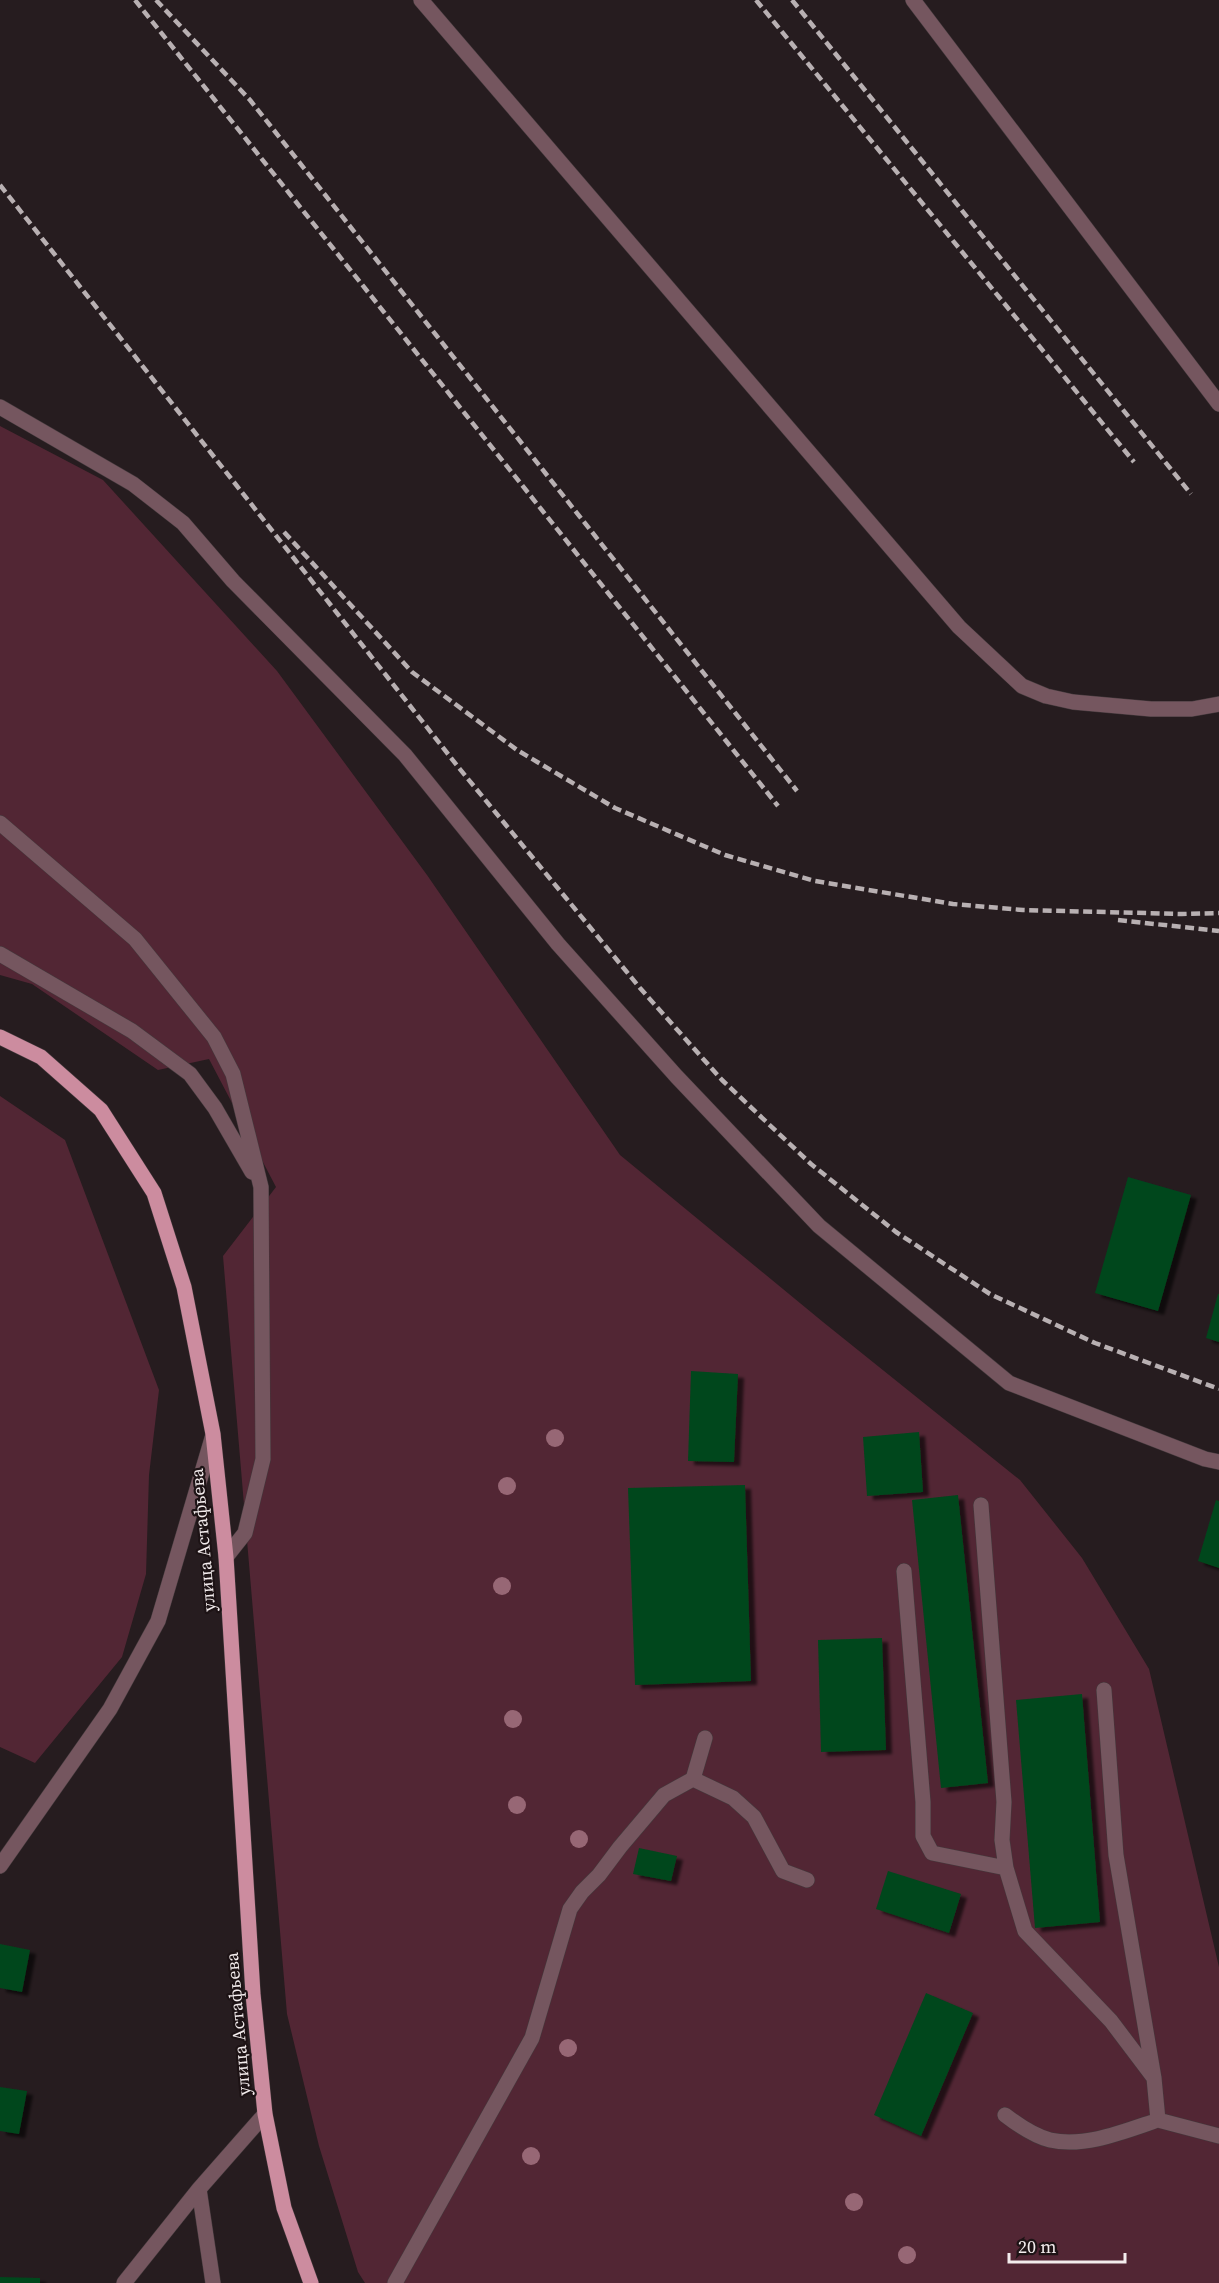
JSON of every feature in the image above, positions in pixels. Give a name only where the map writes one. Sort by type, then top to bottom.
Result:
[{"type":"main road","name":"улица Астафьева","points":[[0,1037],[41,1057],[101,1110],[154,1193],[184,1287],[213,1434],[226,1557],[253,1994],[265,2114],[284,2208],[311,2283]]},
{"type":"street","points":[[421,0],[959,627],[1022,686],[1046,696],[1095,704],[1151,709],[1192,709],[1219,704]]},
{"type":"street","points":[[913,0],[1219,405]]},
{"type":"street","points":[[0,407],[134,484],[183,523],[233,581],[405,755],[558,944],[677,1077],[819,1226],[1009,1383],[1205,1459],[1219,1462]]},
{"type":"street","points":[[0,823],[135,939],[214,1037],[233,1074],[261,1187],[263,1459],[245,1533],[226,1557]]},
{"type":"street","points":[[0,954],[132,1031],[190,1074],[215,1108],[261,1187]]},
{"type":"street","points":[[0,1866],[110,1708],[158,1621],[213,1434]]},
{"type":"street","points":[[981,1504],[1004,1802],[1002,1840],[1006,1868],[1025,1931],[1111,2021],[1154,2078]]},
{"type":"street","points":[[904,1571],[923,1836],[932,1853],[1006,1868]]},
{"type":"street","points":[[1104,1690],[1116,1855],[1154,2078],[1158,2120]]},
{"type":"street","points":[[395,2283],[532,2038],[570,1909],[664,1795],[693,1779],[705,1738]]},
{"type":"street","points":[[693,1779],[733,1798],[754,1817],[783,1871],[807,1880]]},
{"type":"street","name":"улица Астафьева","points":[[124,2283],[199,2188],[265,2114]]},
{"type":"street","points":[[1005,2115],[1020,2126],[1049,2140],[1080,2142],[1158,2120],[1219,2136]]},
{"type":"street","points":[[199,2188],[213,2283]]},
{"type":"shaded area","points":[[0,426],[103,480],[277,671],[427,875],[620,1155],[1020,1480],[1082,1558],[1149,1669],[1219,1967],[1219,2283],[365,2283],[358,2272],[319,2146],[287,2014],[223,1256],[276,1187],[209,1059],[158,1070],[32,984],[0,975]]},
{"type":"shaded area","points":[[0,1096],[65,1140],[159,1390],[149,1475],[146,1574],[122,1657],[35,1763],[0,1747]]},
{"type":"building","points":[[1128,1177],[1191,1195],[1158,1311],[1095,1293]]},
{"type":"building","points":[[1219,1294],[1219,1342],[1206,1338]]},
{"type":"building","points":[[691,1371],[738,1374],[734,1462],[688,1461]]},
{"type":"building","points":[[919,1432],[923,1492],[867,1496],[863,1437]]},
{"type":"building","points":[[745,1485],[751,1681],[635,1685],[628,1488]]},
{"type":"building","points":[[958,1495],[988,1783],[941,1788],[912,1500]]},
{"type":"building","points":[[1216,1500],[1219,1501],[1219,1568],[1198,1561]]},
{"type":"building","points":[[882,1638],[886,1750],[821,1752],[818,1640]]},
{"type":"building","points":[[1082,1694],[1100,1922],[1035,1928],[1016,1700]]},
{"type":"building","points":[[639,1848],[677,1856],[671,1881],[633,1874]]},
{"type":"building","points":[[888,1871],[961,1894],[949,1933],[876,1909]]},
{"type":"building","points":[[0,1944],[30,1950],[22,1992],[0,1988]]},
{"type":"building","points":[[926,1993],[973,2013],[921,2136],[874,2115]]},
{"type":"building","points":[[0,2087],[27,2091],[19,2134],[0,2131]]},
{"type":"building","points":[[0,2277],[40,2278],[40,2283],[0,2283]]},
{"type":"railway","points":[[135,0],[778,806]]},
{"type":"railway","points":[[156,0],[250,100],[797,791]]},
{"type":"railway","points":[[756,0],[1134,462]]},
{"type":"railway","points":[[792,0],[1191,494]]},
{"type":"railway","points":[[0,185],[459,768],[640,988],[722,1080],[811,1164],[896,1232],[990,1294],[1095,1343],[1219,1389]]},
{"type":"railway","points":[[284,532],[412,672],[517,750],[615,808],[725,855],[815,881],[953,904],[1023,910],[1219,913]]},
{"type":"railway","points":[[1118,920],[1219,931]]}]
